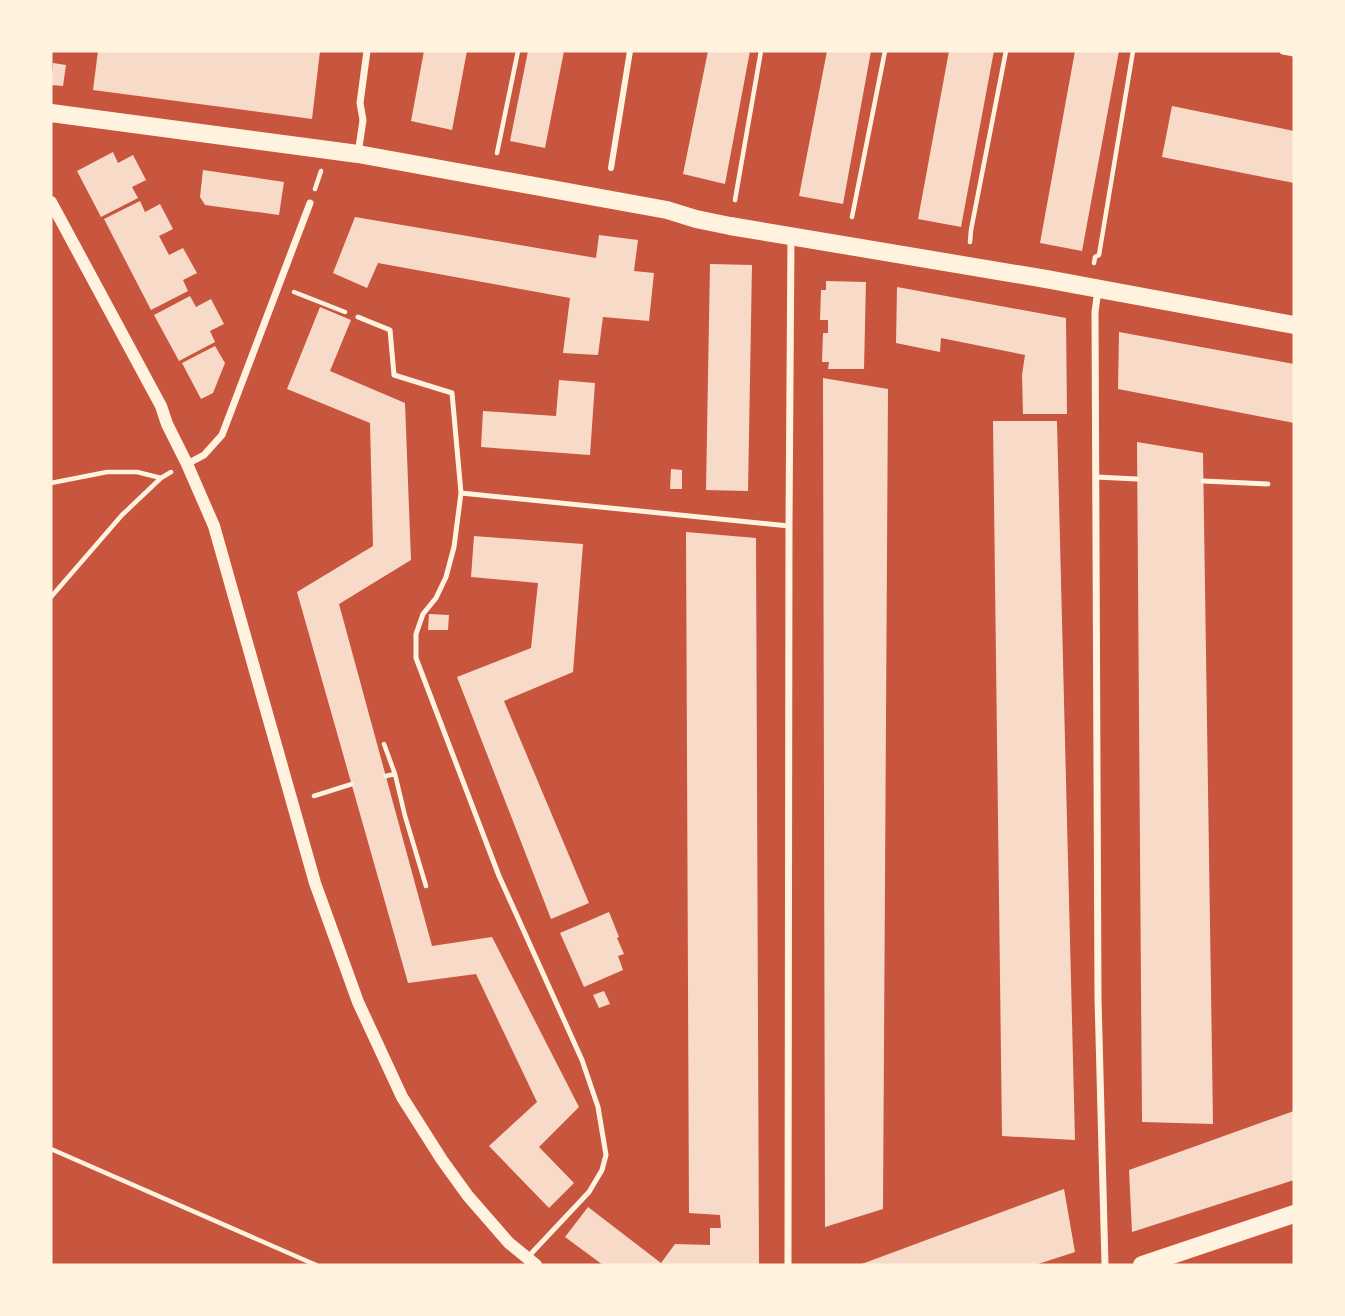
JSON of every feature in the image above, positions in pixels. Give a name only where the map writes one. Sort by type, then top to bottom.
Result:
[{"type":"main road","points":[[51,113],[358,154],[667,210],[696,219],[1098,288],[1294,325]]},
{"type":"main road","points":[[1142,1265],[1294,1214]]},
{"type":"street","points":[[358,154],[363,120],[360,103],[367,51]]},
{"type":"street","points":[[611,168],[630,51]]},
{"type":"street","points":[[1283,51],[1294,53]]},
{"type":"street","points":[[51,202],[161,406],[214,526],[315,883],[358,1002],[402,1097],[442,1160],[468,1196],[509,1243],[531,1262]]},
{"type":"street","points":[[187,464],[204,455],[222,435],[310,203]]},
{"type":"street","points":[[788,1265],[791,236]]},
{"type":"street","points":[[1098,288],[1095,312],[1098,998],[1105,1265]]},
{"type":"lane","points":[[358,317],[390,330],[394,376],[453,393],[461,493],[454,547],[446,577],[423,614],[416,634],[415,658],[499,876],[582,1060],[597,1107],[606,1155],[602,1170],[589,1192],[531,1262]]},
{"type":"lane","points":[[1096,477],[1137,479]]},
{"type":"lane","points":[[1203,481],[1268,484]]},
{"type":"lane","points":[[461,493],[789,526]]},
{"type":"path","points":[[497,153],[518,51]]},
{"type":"path","points":[[735,200],[761,51]]},
{"type":"path","points":[[852,217],[885,51]]},
{"type":"path","points":[[970,242],[1006,51]]},
{"type":"path","points":[[1094,263],[1095,257],[1099,255],[1133,51]]},
{"type":"path","points":[[279,286],[358,317]]},
{"type":"path","points":[[51,483],[107,472],[137,472],[163,476],[122,514],[51,597]]},
{"type":"path","points":[[384,744],[426,886]]},
{"type":"path","points":[[386,776],[395,774]]},
{"type":"path","points":[[314,796],[352,785]]},
{"type":"path","points":[[51,1149],[316,1265]]},
{"type":"building","points":[[98,51],[320,51],[312,119],[93,90]]},
{"type":"building","points":[[424,51],[467,51],[452,130],[411,121]]},
{"type":"building","points":[[528,51],[564,51],[545,148],[510,141]]},
{"type":"building","points":[[708,51],[750,51],[725,184],[683,174]]},
{"type":"building","points":[[827,51],[871,51],[843,204],[799,196]]},
{"type":"building","points":[[949,51],[994,51],[961,227],[918,219]]},
{"type":"building","points":[[1075,51],[1119,51],[1082,251],[1040,243]]},
{"type":"building","points":[[53,63],[66,65],[63,86],[51,85]]},
{"type":"building","points":[[1172,106],[1294,131],[1294,183],[1162,157]]},
{"type":"building","points":[[113,152],[118,163],[133,155],[146,180],[132,187],[138,198],[101,217],[77,171]]},
{"type":"building","points":[[203,170],[284,182],[279,215],[205,205],[200,197]]},
{"type":"building","points":[[140,201],[145,212],[160,204],[173,229],[159,236],[169,255],[183,248],[197,273],[183,280],[188,291],[151,310],[104,219]]},
{"type":"building","points":[[355,217],[596,258],[599,235],[638,240],[634,271],[654,273],[649,321],[603,317],[598,355],[563,353],[570,298],[378,263],[367,288],[333,273]]},
{"type":"building","points":[[710,264],[752,265],[748,491],[706,490]]},
{"type":"building","points":[[826,281],[866,282],[864,369],[828,369],[829,362],[822,362],[823,333],[828,333],[828,320],[820,320],[821,290],[826,290]]},
{"type":"building","points":[[897,287],[1066,318],[1067,414],[1023,414],[1022,375],[1025,355],[941,338],[940,352],[896,343]]},
{"type":"building","points":[[190,296],[196,307],[211,299],[224,324],[210,331],[215,342],[179,361],[154,315]]},
{"type":"building","points":[[320,307],[351,320],[330,371],[405,403],[411,560],[339,604],[432,946],[492,937],[579,1107],[539,1147],[574,1183],[549,1208],[489,1146],[537,1102],[476,974],[408,983],[297,592],[373,546],[370,423],[287,389]]},
{"type":"building","points":[[1119,332],[1294,364],[1294,423],[1118,389]]},
{"type":"building","points":[[215,346],[225,363],[213,393],[201,399],[182,363]]},
{"type":"building","points":[[823,378],[888,389],[883,1209],[825,1227]]},
{"type":"building","points":[[559,380],[595,383],[590,455],[481,447],[483,411],[556,416]]},
{"type":"building","points":[[993,421],[1057,421],[1075,1140],[1002,1136]]},
{"type":"building","points":[[1137,442],[1203,453],[1213,1124],[1142,1122]]},
{"type":"building","points":[[671,469],[682,470],[682,489],[670,489]]},
{"type":"building","points":[[686,532],[756,538],[759,1265],[603,1265],[565,1237],[588,1207],[661,1263],[675,1244],[710,1245],[710,1228],[721,1228],[720,1215],[689,1213]]},
{"type":"building","points":[[474,536],[583,544],[573,672],[504,701],[589,903],[551,919],[457,677],[531,648],[538,583],[471,577]]},
{"type":"building","points":[[429,614],[449,615],[448,630],[428,630]]},
{"type":"building","points":[[609,912],[624,954],[618,956],[623,970],[584,987],[560,933]]},
{"type":"building","points":[[604,991],[610,1004],[599,1008],[593,995]]},
{"type":"building","points":[[1294,1111],[1294,1180],[1132,1232],[1129,1170]]},
{"type":"building","points":[[1064,1189],[1075,1252],[1035,1265],[859,1265]]}]
